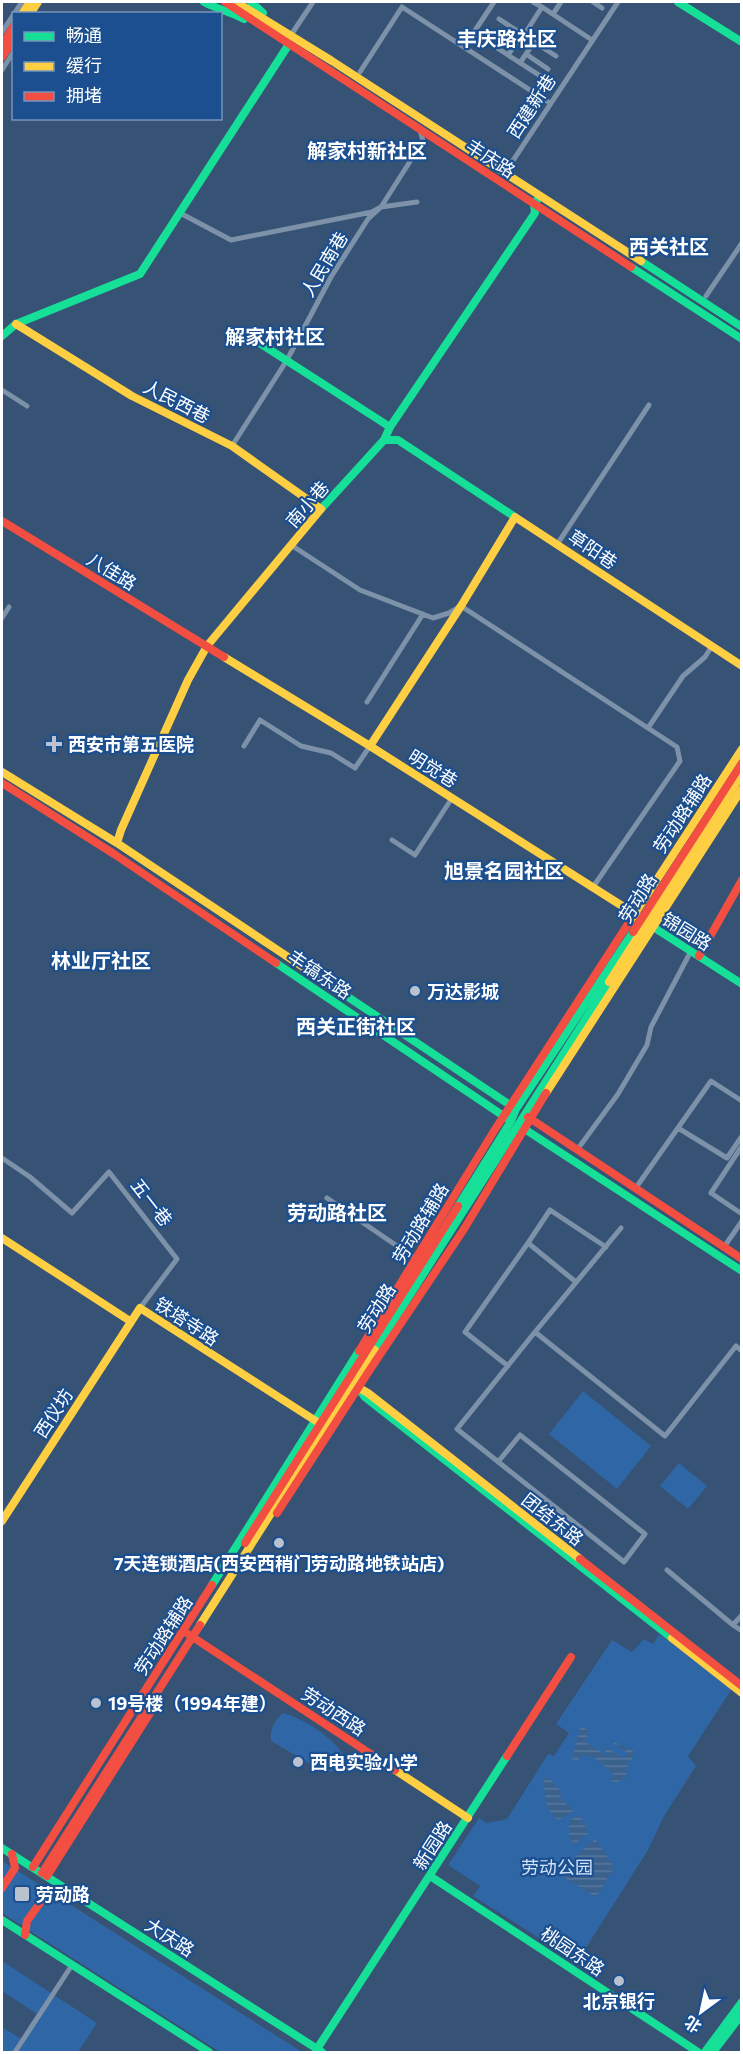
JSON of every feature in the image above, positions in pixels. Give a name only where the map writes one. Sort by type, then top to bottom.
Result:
[{"type":"street","points":[[18,10],[35,2]]},
{"type":"street","points":[[204,2],[220,11],[234,14],[275,36]]},
{"type":"street","name":"丰庆路","points":[[225,2],[741,339]]},
{"type":"street","name":"丰庆路","points":[[236,2],[289,33],[741,327]]},
{"type":"street","points":[[251,2],[289,33],[313,2]]},
{"type":"street","points":[[464,47],[494,2]]},
{"type":"street","points":[[533,2],[592,40]]},
{"type":"street","points":[[553,14],[561,2]]},
{"type":"street","points":[[593,2],[602,8]]},
{"type":"street","name":"西建新巷","points":[[508,168],[618,2]]},
{"type":"street","points":[[678,2],[741,42]]},
{"type":"street","points":[[360,72],[402,7],[550,104]]},
{"type":"street","points":[[508,55],[542,7]]},
{"type":"street","points":[[2,33],[12,19]]},
{"type":"street","points":[[499,19],[556,56]]},
{"type":"street","points":[[2,45],[12,29]]},
{"type":"street","points":[[490,32],[514,47]]},
{"type":"street","points":[[474,33],[544,79]]},
{"type":"street","points":[[2,57],[12,42]]},
{"type":"street","points":[[520,63],[534,42]]},
{"type":"street","points":[[2,336],[16,324],[140,274],[289,44]]},
{"type":"street","points":[[2,70],[12,54]]},
{"type":"street","points":[[526,54],[548,69]]},
{"type":"street","name":"人民南巷","points":[[232,446],[287,360],[331,276],[368,219],[381,207],[423,141],[420,130]]},
{"type":"street","name":"南小巷","points":[[117,843],[188,680],[207,646],[321,509],[384,440],[390,427],[535,213],[534,204],[540,195]]},
{"type":"street","points":[[180,213],[231,240],[372,212],[381,207],[417,202]]},
{"type":"street","points":[[706,296],[741,243]]},
{"type":"street","name":"人民西巷","points":[[16,324],[132,396],[232,446],[321,509]]},
{"type":"street","points":[[248,335],[390,427]]},
{"type":"street","points":[[2,390],[27,406]]},
{"type":"street","points":[[558,543],[649,405]]},
{"type":"street","name":"草阳巷","points":[[384,440],[398,441],[558,543],[741,666]]},
{"type":"street","points":[[244,746],[260,720],[301,746],[331,753],[355,768],[515,517]]},
{"type":"street","name":"八佳路","points":[[2,521],[207,646]]},
{"type":"street","points":[[291,545],[360,590],[433,618],[449,613],[460,606]]},
{"type":"street","points":[[460,606],[676,747],[681,761],[593,887]]},
{"type":"street","points":[[2,618],[9,607]]},
{"type":"street","points":[[367,702],[423,614]]},
{"type":"street","name":"明觉巷","points":[[207,646],[452,798],[644,921]]},
{"type":"street","points":[[648,728],[683,676],[705,657],[712,646]]},
{"type":"street","name":"劳动路辅路","points":[[644,921],[741,749]]},
{"type":"street","name":"劳动路","points":[[40,1871],[514,1123],[527,1117],[741,762]]},
{"type":"street","name":"丰镐东路","points":[[2,772],[117,843],[741,1259]]},
{"type":"street","name":"劳动路","points":[[514,1123],[513,1107],[644,921],[741,774]]},
{"type":"street","name":"丰镐东路","points":[[2,783],[114,854],[514,1123],[741,1271]]},
{"type":"street","name":"劳动路辅路","points":[[644,921],[741,789]]},
{"type":"street","points":[[392,840],[415,855],[452,798]]},
{"type":"street","points":[[699,956],[738,894],[741,880]]},
{"type":"street","name":"锦园路","points":[[644,921],[741,984]]},
{"type":"street","points":[[577,1150],[618,1094],[647,1045],[651,1027],[691,951]]},
{"type":"street","points":[[635,1189],[711,1081],[741,1101]]},
{"type":"street","name":"劳动路辅路","points":[[323,1426],[351,1382],[416,1259],[514,1123]]},
{"type":"street","points":[[678,1128],[727,1158],[741,1136]]},
{"type":"street","points":[[741,1146],[711,1193],[741,1214]]},
{"type":"street","name":"五一巷","points":[[2,1158],[30,1177],[72,1212],[109,1172],[177,1258],[140,1308]]},
{"type":"street","points":[[327,1198],[416,1259]]},
{"type":"street","points":[[508,1366],[465,1332],[550,1210],[606,1247]]},
{"type":"street","points":[[724,1247],[741,1221]]},
{"type":"street","points":[[498,1462],[520,1435],[645,1534],[624,1562],[498,1462],[457,1429],[621,1228]]},
{"type":"street","name":"铁塔寺路","points":[[2,1238],[130,1321],[140,1308],[323,1426]]},
{"type":"street","points":[[528,1243],[576,1282]]},
{"type":"street","name":"西仪坊","points":[[2,1521],[130,1321]]},
{"type":"street","points":[[536,1332],[665,1436],[736,1346],[741,1351]]},
{"type":"street","points":[[351,1382],[365,1397],[741,1693]]},
{"type":"street","name":"团结东路","points":[[351,1382],[741,1686]]},
{"type":"street","points":[[667,1570],[741,1631]]},
{"type":"street","points":[[734,1625],[741,1615]]},
{"type":"street","name":"劳动路辅路","points":[[40,1871],[190,1635]]},
{"type":"street","name":"劳动西路","points":[[190,1635],[468,1818]]},
{"type":"street","name":"新园路","points":[[320,2051],[571,1657]]},
{"type":"street","name":"大庆路","points":[[2,1848],[320,2051]]},
{"type":"street","points":[[2,1888],[15,1868],[12,1854]]},
{"type":"street","name":"桃园东路","points":[[430,1876],[698,2052]]},
{"type":"street","points":[[25,1935],[27,1921],[48,1892],[66,1889]]},
{"type":"street","points":[[2,1920],[209,2052]]},
{"type":"street","points":[[15,2052],[72,1965]]},
{"type":"street","points":[[705,2052],[741,2002]]},
{"type":"street","points":[[713,2052],[741,2014]]},
{"type":"green space","points":[[583,1391],[651,1446],[617,1489],[549,1434]]},
{"type":"green space","points":[[679,1463],[707,1486],[688,1509],[660,1486]]},
{"type":"green space","name":"劳动公园","points":[[659,1634],[733,1687],[688,1756],[696,1766],[664,1816],[648,1850],[577,1962],[473,1896],[480,1886],[448,1865],[479,1818],[487,1823],[507,1819],[548,1754],[554,1756],[569,1733],[556,1724],[612,1640],[632,1652],[644,1639],[653,1644]]},
{"type":"green space","points":[[283,1713],[308,1724],[338,1747],[343,1754],[332,1772],[314,1766],[271,1741],[273,1726]]},
{"type":"green space","points":[[2,1861],[302,2052],[220,2052],[2,1913]]},
{"type":"green space","points":[[2,1961],[97,2023],[78,2052],[2,2052],[2,2027],[21,2039],[37,2014],[2,1991]]},
{"type":"shaded area","points":[[580,1728],[588,1730],[586,1742],[608,1757],[609,1755],[604,1750],[606,1747],[624,1759],[628,1753],[613,1741],[632,1749],[634,1755],[628,1764],[625,1779],[617,1783],[611,1781],[613,1773],[591,1755],[580,1756],[577,1761],[572,1760]]},
{"type":"shaded area","points":[[547,1776],[561,1791],[560,1796],[566,1804],[574,1810],[559,1820],[554,1817],[546,1802],[543,1779]]},
{"type":"shaded area","points":[[575,1816],[581,1817],[588,1833],[574,1845],[569,1835],[569,1823]]},
{"type":"shaded area","points":[[595,1839],[614,1867],[596,1897],[564,1877],[570,1862]]},
{"type":"traffic: fast","points":[[204,2],[244,19]]},
{"type":"traffic: fast","points":[[251,2],[263,13]]},
{"type":"traffic: fast","points":[[678,2],[742,42]]},
{"type":"traffic: fast","points":[[2,336],[16,324],[140,274],[289,44]]},
{"type":"traffic: fast","points":[[321,509],[384,440],[390,427],[535,213],[534,204],[537,200]]},
{"type":"traffic: fast","points":[[641,261],[742,327]]},
{"type":"traffic: fast","points":[[631,267],[742,339]]},
{"type":"traffic: fast","points":[[247,335],[390,427]]},
{"type":"traffic: fast","points":[[384,440],[398,440],[515,517]]},
{"type":"traffic: fast","points":[[650,925],[742,984]]},
{"type":"traffic: fast","points":[[458,1206],[511,1121],[516,1109],[633,932]]},
{"type":"traffic: fast","points":[[276,963],[508,1119]]},
{"type":"traffic: fast","points":[[375,1350],[609,982]]},
{"type":"traffic: fast","points":[[342,993],[513,1107]]},
{"type":"traffic: fast","points":[[523,1128],[742,1271]]},
{"type":"traffic: fast","points":[[212,1585],[359,1351]]},
{"type":"traffic: fast","points":[[359,1389],[365,1397],[672,1638]]},
{"type":"traffic: fast","points":[[317,2049],[507,1756]]},
{"type":"traffic: fast","points":[[2,1848],[322,2052]]},
{"type":"traffic: fast","points":[[430,1876],[698,2052]]},
{"type":"traffic: fast","points":[[2,1920],[209,2052]]},
{"type":"traffic: fast","points":[[705,2052],[742,2002]]},
{"type":"traffic: fast","points":[[713,2052],[742,2014]]},
{"type":"traffic: slow","points":[[23,12],[30,2]]},
{"type":"traffic: slow","points":[[31,12],[38,2]]},
{"type":"traffic: slow","points":[[236,2],[332,61],[641,261]]},
{"type":"traffic: slow","points":[[16,324],[132,396],[232,446],[321,509]]},
{"type":"traffic: slow","points":[[117,843],[188,680],[207,646],[321,509]]},
{"type":"traffic: slow","points":[[370,746],[461,606],[515,517],[742,666]]},
{"type":"traffic: slow","points":[[224,657],[370,746],[638,916]]},
{"type":"traffic: slow","points":[[630,921],[742,749]]},
{"type":"traffic: slow","points":[[2,772],[117,843],[342,993]]},
{"type":"traffic: slow","points":[[609,982],[742,774]]},
{"type":"traffic: slow","points":[[546,1093],[742,789]]},
{"type":"traffic: slow","points":[[2,1238],[130,1321]]},
{"type":"traffic: slow","points":[[2,1521],[140,1308],[319,1423]]},
{"type":"traffic: slow","points":[[200,1625],[375,1350]]},
{"type":"traffic: slow","points":[[354,1385],[368,1393],[580,1559]]},
{"type":"traffic: slow","points":[[672,1638],[742,1693]]},
{"type":"traffic: slow","points":[[395,1770],[468,1818]]},
{"type":"traffic: jam","points":[[225,2],[631,267]]},
{"type":"traffic: jam","points":[[2,45],[12,29]]},
{"type":"traffic: jam","points":[[2,57],[12,42]]},
{"type":"traffic: jam","points":[[2,521],[224,657]]},
{"type":"traffic: jam","points":[[633,932],[742,763]]},
{"type":"traffic: jam","points":[[2,783],[114,854],[276,963]]},
{"type":"traffic: jam","points":[[699,956],[742,880]]},
{"type":"traffic: jam","points":[[359,1351],[494,1131],[630,921]]},
{"type":"traffic: jam","points":[[277,1513],[464,1229],[546,1093]]},
{"type":"traffic: jam","points":[[528,1117],[742,1259]]},
{"type":"traffic: jam","points":[[245,1543],[458,1206]]},
{"type":"traffic: jam","points":[[580,1559],[742,1686]]},
{"type":"traffic: jam","points":[[33,1867],[212,1585]]},
{"type":"traffic: jam","points":[[42,1873],[200,1625]]},
{"type":"traffic: jam","points":[[188,1634],[395,1770]]},
{"type":"traffic: jam","points":[[507,1756],[571,1657]]},
{"type":"traffic: jam","points":[[47,1876],[150,1713]]},
{"type":"traffic: jam","points":[[2,1888],[15,1868],[12,1854]]},
{"type":"traffic: jam","points":[[25,1935],[27,1921],[48,1892],[66,1889]]},
{"type":"place","name":"西安市第五医院","points":[[54,744]]},
{"type":"place","name":"万达影城","points":[[415,991]]},
{"type":"place","name":"7天连锁酒店(西安西稍门劳动路地铁站店)","points":[[279,1543]]},
{"type":"place","name":"19号楼（1994年建）","points":[[96,1703]]},
{"type":"place","name":"西电实验小学","points":[[298,1762]]},
{"type":"place","name":"劳动路","points":[[22,1894]]},
{"type":"place","name":"北京银行","points":[[619,1981]]},
{"type":"district","name":"丰庆路社区","points":[[507,38]]},
{"type":"district","name":"解家村新社区","points":[[367,150]]},
{"type":"district","name":"西关社区","points":[[669,246]]},
{"type":"district","name":"解家村社区","points":[[275,336]]},
{"type":"district","name":"旭景名园社区","points":[[504,870]]},
{"type":"district","name":"林业厅社区","points":[[101,960]]},
{"type":"district","name":"西关正街社区","points":[[356,1026]]},
{"type":"district","name":"劳动路社区","points":[[337,1212]]}]
